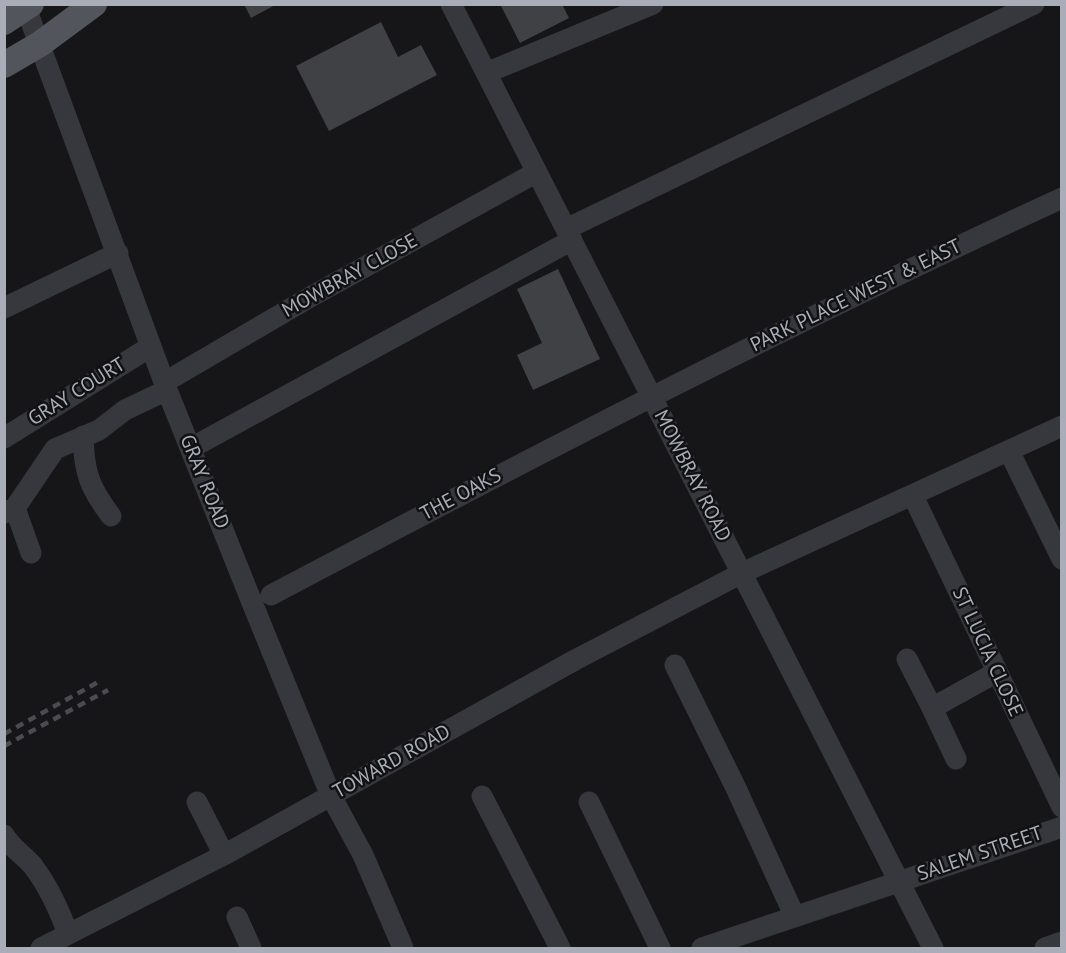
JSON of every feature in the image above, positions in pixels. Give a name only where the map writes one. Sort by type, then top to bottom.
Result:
[{"type":"main road","points":[[4,65],[40,44],[94,4]]},
{"type":"main road","points":[[4,22],[28,6]]},
{"type":"street","name":"MOWBRAY ROAD","points":[[451,4],[933,948]]},
{"type":"street","points":[[486,73],[652,4]]},
{"type":"street","points":[[191,448],[569,235],[1034,4]]},
{"type":"street","name":"GRAY ROAD","points":[[28,6],[150,346],[331,796],[363,855],[403,948]]},
{"type":"street","name":"MOWBRAY CLOSE","points":[[10,511],[55,449],[99,430],[125,410],[312,296],[537,172]]},
{"type":"street","name":"PARK PLACE WEST & EAST","points":[[651,395],[906,270],[1062,198]]},
{"type":"street","points":[[4,308],[118,253]]},
{"type":"street","name":"GRAY COURT","points":[[4,438],[150,346]]},
{"type":"street","name":"THE OAKS","points":[[271,595],[651,395]]},
{"type":"street","name":"TOWARD ROAD","points":[[42,948],[224,855],[575,660],[742,573],[1062,426]]},
{"type":"street","points":[[83,436],[84,467],[98,498],[111,516]]},
{"type":"street","points":[[1009,451],[1062,559]]},
{"type":"street","name":"ST LUCIA CLOSE","points":[[913,496],[1062,807]]},
{"type":"street","points":[[10,511],[31,553]]},
{"type":"street","points":[[907,659],[956,759]]},
{"type":"street","points":[[675,665],[735,786],[795,917]]},
{"type":"street","points":[[932,708],[997,672]]},
{"type":"street","points":[[482,796],[560,948]]},
{"type":"street","points":[[196,802],[224,855]]},
{"type":"street","points":[[589,802],[660,948]]},
{"type":"street","name":"SALEM STREET","points":[[702,948],[1062,826]]},
{"type":"street","points":[[4,836],[17,854],[32,864],[49,890],[68,934]]},
{"type":"street","points":[[237,917],[251,948]]},
{"type":"street","points":[[1045,948],[1062,942]]},
{"type":"building","points":[[244,4],[277,4],[251,18]]},
{"type":"building","points":[[500,4],[562,4],[569,18],[520,43]]},
{"type":"building","points":[[381,22],[398,57],[421,45],[437,75],[329,131],[296,66]]},
{"type":"building","points":[[558,269],[600,359],[533,390],[517,355],[542,343],[517,289]]},
{"type":"railway","points":[[4,734],[102,680]]},
{"type":"railway","points":[[4,746],[108,690]]}]
